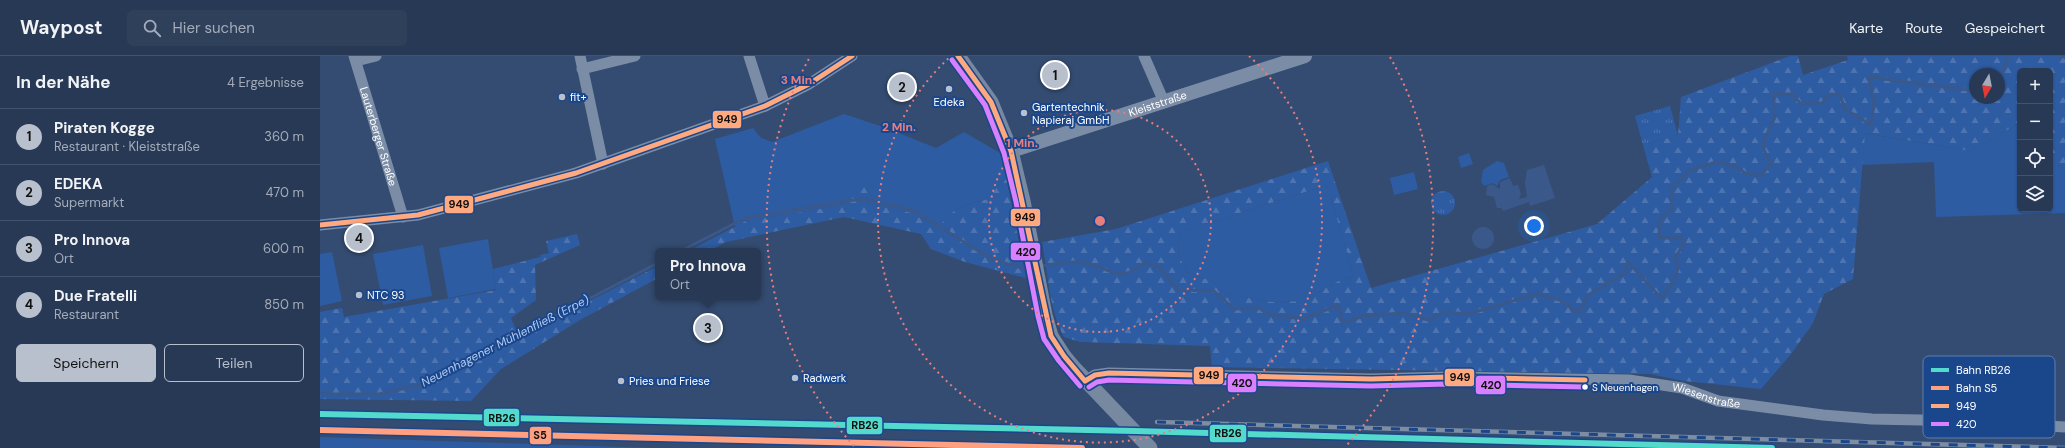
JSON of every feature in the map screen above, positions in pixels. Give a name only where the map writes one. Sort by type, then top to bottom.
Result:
[{"type":"main road","points":[[958,56],[991,102],[1011,152],[1051,336],[1064,356],[1085,381],[1150,448]]},
{"type":"street","points":[[355,59],[376,56]]},
{"type":"street","points":[[580,56],[603,164]]},
{"type":"street","points":[[582,69],[635,56]]},
{"type":"street","points":[[748,56],[765,106]]},
{"type":"street","points":[[320,225],[403,218],[514,191],[603,164],[765,106],[809,84],[852,56]]},
{"type":"street","points":[[1144,56],[1164,102]]},
{"type":"street","name":"Kleiststraße","points":[[1011,152],[1305,56]]},
{"type":"street","name":"Lauterberger Straße","points":[[355,59],[403,218]]},
{"type":"street","name":"Wiesenstraße","points":[[1085,381],[1095,375],[1110,373],[1371,379],[1447,377],[1629,380],[1682,388],[1718,401],[1823,415],[1872,419],[1923,420]]},
{"type":"street","name":"Wiesenstraße","points":[[2055,426],[2065,427]]},
{"type":"green space","points":[[1790,56],[1798,56],[1803,75],[1848,60],[1847,56],[2065,56],[2065,165],[2056,166],[2053,163],[2053,68],[2017,68],[2017,125],[1970,151],[1865,133],[1853,279],[1824,294],[1813,323],[1791,354],[1761,389],[1684,381],[1650,374],[1212,367],[1210,346],[1080,342],[1064,337],[1055,315],[1042,242],[1116,229],[1328,161],[1371,288],[1597,224],[1652,177],[1643,145],[1678,135],[1681,97]],"holes":[[[1327,185],[1354,276],[1340,280],[1303,301],[1272,302],[1226,294],[1212,281],[1186,272],[1178,251],[1178,241],[1183,231]]]},
{"type":"green space","points":[[1670,106],[1678,135],[1643,145],[1635,116]]},
{"type":"green space","points":[[844,114],[889,129],[936,148],[964,132],[1000,153],[1006,176],[988,199],[963,206],[948,215],[938,230],[912,213],[875,205],[868,188],[839,206],[746,221],[735,227],[715,139],[753,128],[761,138],[772,142]]},
{"type":"green space","points":[[2017,125],[2017,212],[2053,212],[2053,163],[2056,166],[2065,165],[2065,213],[1936,217],[1934,162],[1862,165],[1864,133],[1970,151]]},
{"type":"green space","points":[[1469,153],[1473,164],[1461,168],[1458,157]]},
{"type":"green space","points":[[1497,161],[1504,163],[1509,177],[1500,180],[1497,186],[1493,183],[1484,186],[1481,181],[1483,170]]},
{"type":"green space","points":[[1414,172],[1418,189],[1394,195],[1390,178]]},
{"type":"green space","points":[[1006,176],[1026,278],[965,262],[931,249],[921,234],[844,217],[726,242],[715,248],[694,248],[746,221],[839,206],[854,187],[868,188],[875,205],[912,213],[938,229],[948,215],[963,206],[988,199]]},
{"type":"green space","points":[[1327,185],[1354,276],[1340,280],[1303,301],[1272,302],[1226,294],[1212,281],[1186,272],[1178,251],[1178,241],[1183,231]]},
{"type":"green space","points":[[1443,191],[1448,192],[1454,198],[1454,208],[1448,214],[1443,215],[1438,214],[1432,208],[1431,203],[1432,198],[1438,192]]},
{"type":"green space","points":[[577,234],[580,245],[535,265],[536,300],[511,318],[519,337],[655,268],[655,280],[580,320],[501,369],[471,401],[320,399],[320,312],[342,308],[344,317],[496,290],[493,269],[540,257],[540,255],[549,253],[546,241]]},
{"type":"green space","points":[[488,239],[496,289],[448,298],[439,248]]},
{"type":"green space","points":[[423,245],[432,296],[383,305],[373,254]]},
{"type":"green space","points":[[332,252],[342,301],[320,306],[320,254]]},
{"type":"green space","points":[[320,437],[655,448],[320,448]]},
{"type":"shaded area","points":[[1544,165],[1555,198],[1530,206],[1529,202],[1503,211],[1501,208],[1497,208],[1494,197],[1486,195],[1487,186],[1492,184],[1500,189],[1500,182],[1510,178],[1513,186],[1518,185],[1521,194],[1519,199],[1527,197],[1525,183],[1527,170]]},
{"type":"shaded area","points":[[1483,227],[1491,230],[1494,238],[1491,246],[1483,249],[1475,246],[1472,238],[1475,230]]},
{"type":"waterway","name":"Neuenhagener Mühlenfließ (Erpe)","points":[[2004,68],[2009,56]]},
{"type":"waterway","name":"Neuenhagener Mühlenfließ (Erpe)","points":[[2059,56],[2065,57]]},
{"type":"waterway","name":"Neuenhagener Mühlenfließ (Erpe)","points":[[1040,266],[1078,262],[1088,263],[1111,272],[1126,273],[1135,270],[1144,263],[1159,267],[1178,290],[1214,291],[1234,309],[1259,308],[1269,315],[1304,319],[1338,305],[1343,323],[1364,316],[1402,313],[1428,320],[1445,312],[1468,314],[1537,294],[1560,300],[1579,313],[1588,295],[1625,273],[1628,262],[1662,299],[1674,280],[1679,265],[1675,258],[1684,243],[1682,238],[1659,238],[1660,219],[1672,208],[1672,187],[1691,170],[1716,162],[1736,166],[1745,173],[1760,176],[1772,163],[1767,156],[1763,145],[1775,116],[1773,94],[1792,94],[1800,103],[1822,103],[1830,94],[1840,95],[1845,109],[1871,125],[1874,102],[1869,77],[1969,90]]},
{"type":"waterway","name":"Neuenhagener Mühlenfließ (Erpe)","points":[[687,248],[745,218],[861,199],[913,210],[991,259],[1022,268],[1031,267]]},
{"type":"waterway","name":"Neuenhagener Mühlenfließ (Erpe)","points":[[320,392],[333,394],[379,394],[424,384],[655,265]]},
{"type":"railway","points":[[1157,422],[2065,448]]},
{"type":"rail line","name":"RB26","points":[[320,414],[1135,431],[1772,448]]},
{"type":"rail line","name":"S5","points":[[320,430],[1082,448]]},
{"type":"transit line","name":"949","points":[[320,225],[418,215],[576,173],[765,106],[809,84],[852,56]]},
{"type":"transit line","name":"949","points":[[958,56],[991,102],[1011,151],[1051,336],[1064,356],[1085,381]]},
{"type":"transit line","name":"420","points":[[952,60],[985,105],[1004,153],[1016,202],[1038,316],[1044,339],[1059,361],[1080,386]]},
{"type":"transit line","name":"949","points":[[1085,381],[1095,375],[1109,373],[1371,379],[1447,377],[1585,380]]},
{"type":"transit line","name":"420","points":[[1089,387],[1097,382],[1109,380],[1371,386],[1447,384],[1585,387]]},
{"type":"place","name":"Piraten Kogge","points":[[1055,75]]},
{"type":"place","name":"EDEKA","points":[[902,87]]},
{"type":"place","name":"Edeka","points":[[949,89]]},
{"type":"place","name":"fit+","points":[[562,97]]},
{"type":"place","name":"Gartentechnik Napieraj GmbH","points":[[1024,113]]},
{"type":"place","name":"Due Fratelli","points":[[359,238]]},
{"type":"place","name":"NTC 93","points":[[359,295]]},
{"type":"place","name":"Pro Innova","points":[[708,328]]},
{"type":"place","name":"Radwerk","points":[[795,378]]},
{"type":"place","name":"Pries und Friese","points":[[621,381]]},
{"type":"place","name":"S Neuenhagen","points":[[1585,387]]}]
